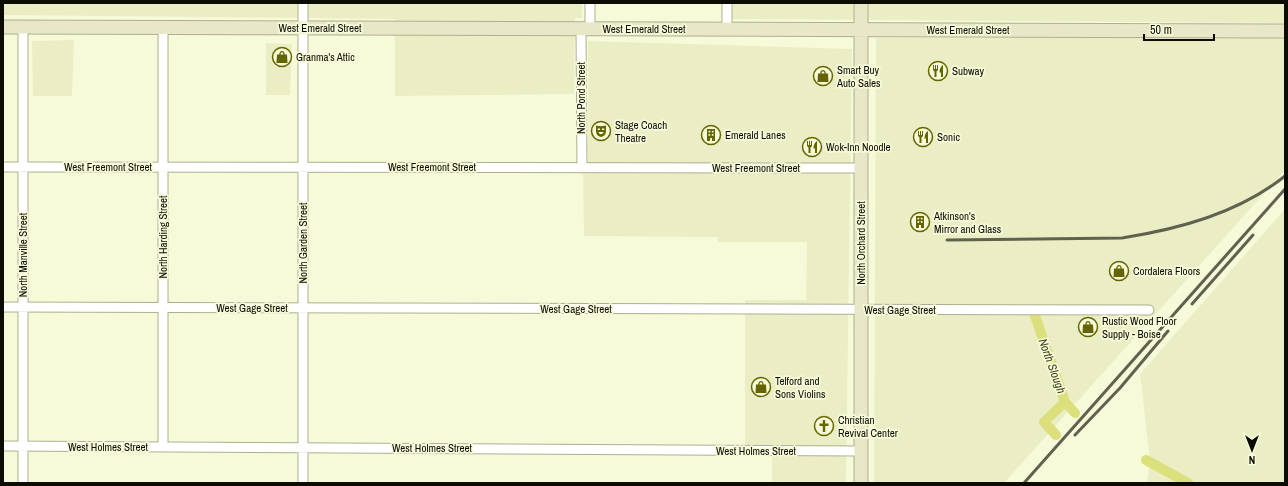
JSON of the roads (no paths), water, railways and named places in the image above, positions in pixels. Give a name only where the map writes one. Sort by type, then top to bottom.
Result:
[{"type":"street","name":"North Garden Street","points":[[303,3],[303,483]]},
{"type":"street","name":"North Pond Street","points":[[582,168],[585,29],[590,3]]},
{"type":"street","points":[[727,3],[727,30]]},
{"type":"street","name":"North Orchard Street","points":[[861,3],[861,483]]},
{"type":"street","name":"West Emerald Street","points":[[3,28],[1285,32]]},
{"type":"street","name":"North Manville Street","points":[[23,28],[23,483]]},
{"type":"street","name":"North Harding Street","points":[[163,28],[163,447]]},
{"type":"street","name":"West Freemont Street","points":[[3,167],[861,168]]},
{"type":"street","name":"West Gage Street","points":[[3,307],[1149,310]]},
{"type":"street","name":"West Holmes Street","points":[[3,446],[861,451]]},
{"type":"waterway","name":"North Slough","points":[[1035,316],[1065,402],[1075,413]]},
{"type":"waterway","points":[[1056,435],[1044,422],[1065,402]]},
{"type":"waterway","name":"North Slough","points":[[1146,460],[1188,483]]},
{"type":"railway","points":[[947,240],[1122,238],[1165,230],[1208,218],[1228,210],[1267,189],[1285,176]]},
{"type":"railway","points":[[1024,483],[1285,189]]},
{"type":"railway","points":[[1192,304],[1253,235]]},
{"type":"railway","points":[[1075,435],[1120,388],[1168,331]]},
{"type":"place","name":"Granma's Attic","points":[[282,57]]},
{"type":"place","name":"Subway","points":[[938,71]]},
{"type":"place","name":"Smart Buy Auto Sales","points":[[823,76]]},
{"type":"place","name":"Stage Coach Theatre","points":[[601,131]]},
{"type":"place","name":"Emerald Lanes","points":[[711,135]]},
{"type":"place","name":"Sonic","points":[[923,137]]},
{"type":"place","name":"Wok-Inn Noodle","points":[[812,147]]},
{"type":"place","name":"Atkinson's Mirror and Glass","points":[[920,222]]},
{"type":"place","name":"Cordalera Floors","points":[[1119,271]]},
{"type":"place","name":"Rustic Wood Floor Supply - Boise","points":[[1088,327]]},
{"type":"place","name":"Telford and Sons Violins","points":[[761,387]]},
{"type":"place","name":"Christian Revival Center","points":[[824,426]]}]
